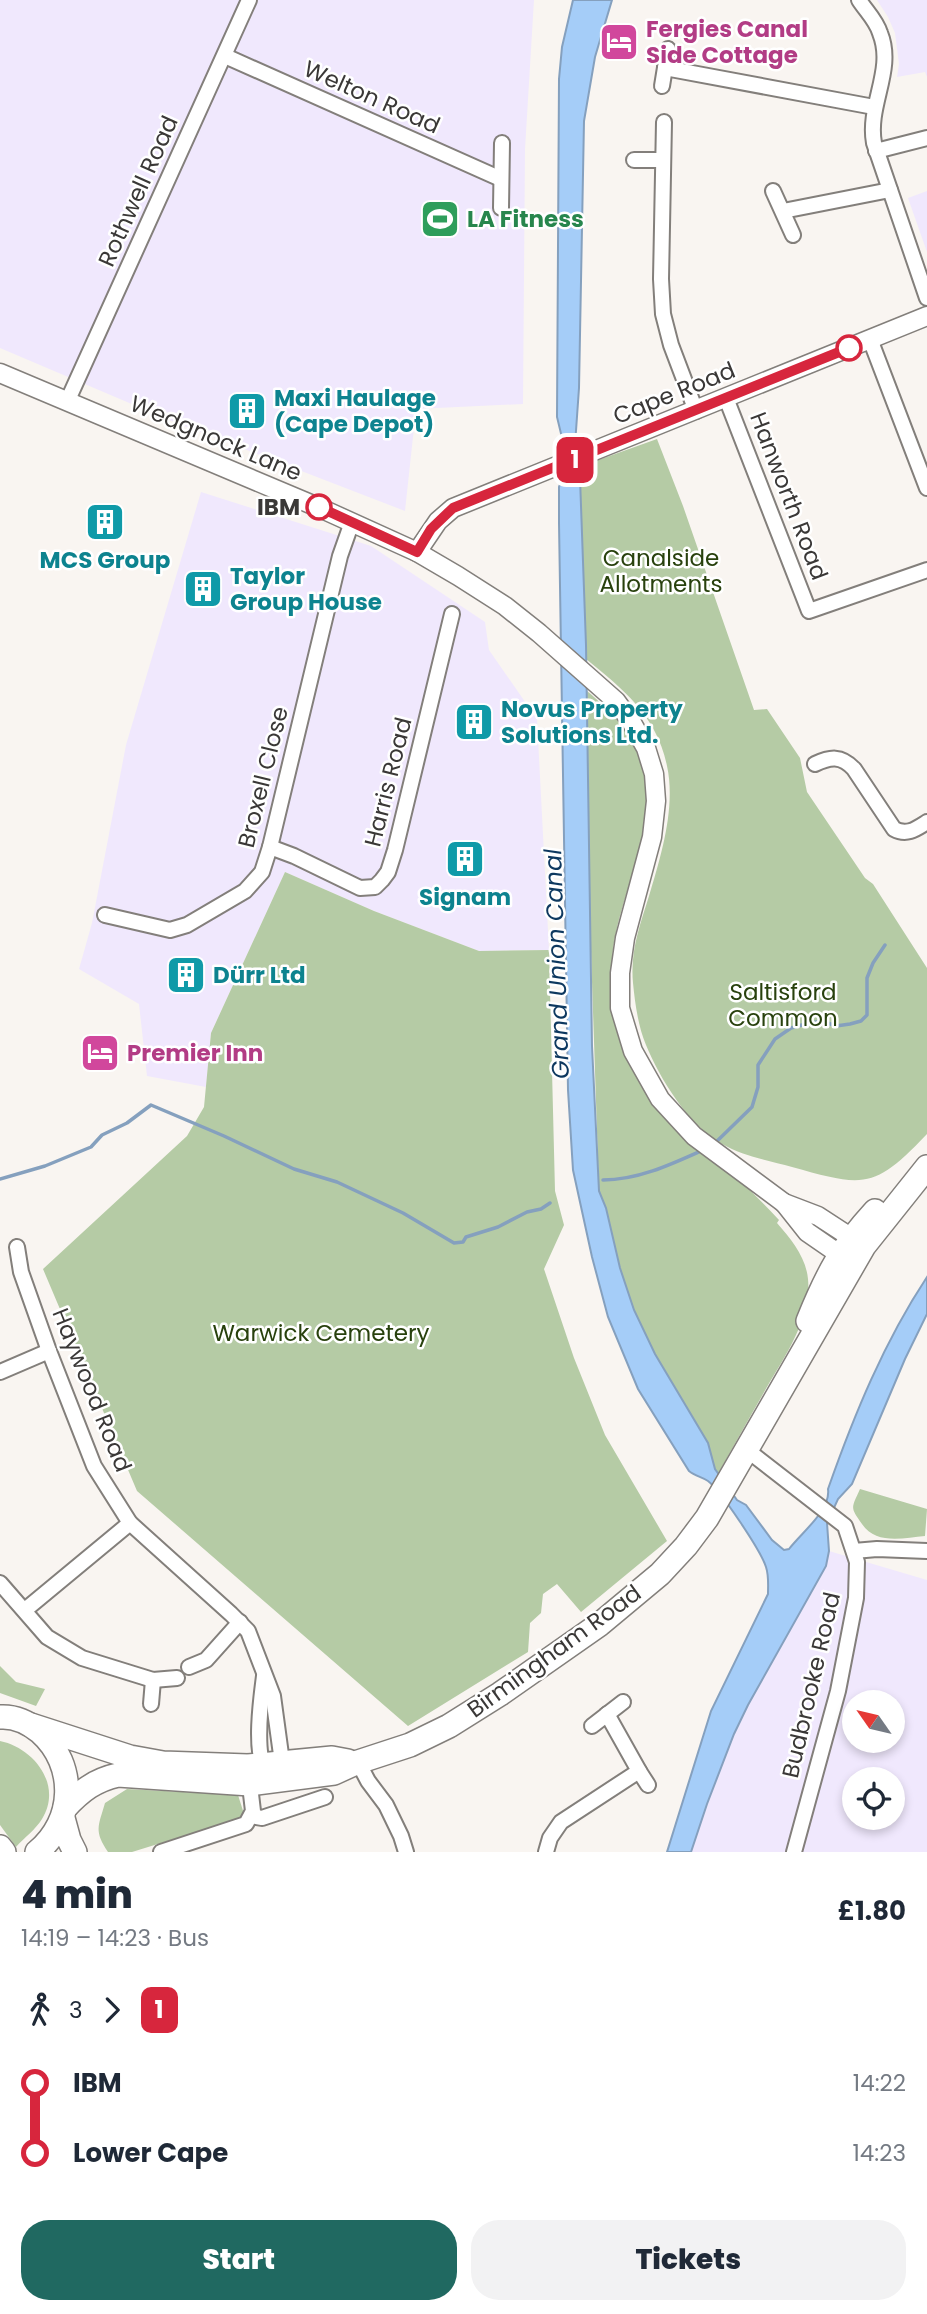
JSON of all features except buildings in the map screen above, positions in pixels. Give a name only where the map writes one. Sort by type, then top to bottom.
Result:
[{"type":"main road","name":"Birmingham Road","points":[[852,1251],[927,1154]]},
{"type":"main road","name":"Birmingham Road","points":[[37,1852],[50,1839],[64,1813],[88,1786],[104,1778],[118,1775],[334,1773],[438,1732],[526,1677],[599,1625],[672,1561],[711,1512],[781,1389],[825,1279],[927,1167]]},
{"type":"main road","name":"Birmingham Road","points":[[2,1716],[130,1757],[263,1772]]},
{"type":"main road","points":[[31,1725],[51,1742],[62,1762],[66,1779],[64,1813],[69,1840],[75,1852]]},
{"type":"main road","points":[[0,1847],[4,1852]]},
{"type":"street","name":"Rothwell Road","points":[[67,402],[249,0]]},
{"type":"street","points":[[859,0],[880,31],[885,54],[882,81],[874,107],[872,134],[927,298]]},
{"type":"street","points":[[662,86],[668,49]]},
{"type":"street","name":"Welton Road","points":[[225,56],[501,179]]},
{"type":"street","points":[[665,68],[874,107]]},
{"type":"street","points":[[664,122],[661,279],[663,314],[671,345],[696,411]]},
{"type":"street","points":[[876,151],[927,138]]},
{"type":"street","points":[[501,208],[502,143]]},
{"type":"street","points":[[634,160],[663,160]]},
{"type":"street","points":[[783,211],[890,190]]},
{"type":"street","points":[[773,191],[793,235]]},
{"type":"street","name":"Cape Road","points":[[417,552],[431,529],[453,508],[927,316]]},
{"type":"street","points":[[870,339],[927,488]]},
{"type":"street","name":"Wedgnock Lane","points":[[0,373],[417,552],[480,589],[539,633],[624,711],[651,763],[656,810],[652,836],[621,957],[621,1008],[633,1051],[651,1086],[680,1124],[784,1203],[807,1232],[852,1251]]},
{"type":"street","name":"Hanworth Road","points":[[726,398],[809,611],[927,570]]},
{"type":"street","name":"Broxell Close","points":[[105,915],[170,930],[187,925],[245,891],[262,872],[334,578],[352,522]]},
{"type":"street","name":"Harris Road","points":[[270,847],[359,888],[375,887],[382,880],[388,872],[395,850],[452,614]]},
{"type":"street","points":[[814,764],[833,758],[846,761],[894,829],[908,832],[927,822]]},
{"type":"street","name":"Haywood Road","points":[[17,1247],[21,1272],[94,1466],[130,1523],[240,1622],[252,1640],[273,1696],[263,1772]]},
{"type":"street","points":[[0,1372],[49,1351]]},
{"type":"street","name":"Budbrooke Road","points":[[747,1450],[838,1519],[845,1526],[855,1551],[856,1598],[837,1694],[794,1852]]},
{"type":"street","points":[[25,1610],[130,1523]]},
{"type":"street","points":[[855,1551],[927,1551]]},
{"type":"street","points":[[0,1583],[56,1645],[82,1658],[153,1680],[177,1678]]},
{"type":"street","points":[[189,1667],[206,1660],[240,1622]]},
{"type":"street","name":"Haywood Road","points":[[263,1772],[260,1725],[264,1675]]},
{"type":"street","points":[[150,1704],[153,1680]]},
{"type":"street","points":[[592,1726],[623,1702]]},
{"type":"street","points":[[607,1714],[648,1785]]},
{"type":"street","points":[[358,1762],[386,1805],[406,1852]]},
{"type":"street","points":[[546,1852],[550,1838],[561,1822],[639,1771]]},
{"type":"street","points":[[160,1852],[242,1826],[251,1816],[263,1772]]},
{"type":"street","points":[[251,1816],[262,1818],[321,1794]]},
{"type":"shaded area","points":[[0,0],[534,0],[525,149],[523,404],[416,409],[405,511],[174,422],[0,348]]},
{"type":"shaded area","points":[[877,0],[927,0],[927,77],[925,72],[897,77],[899,64],[895,33]]},
{"type":"shaded area","points":[[927,191],[927,252],[908,198]]},
{"type":"shaded area","points":[[201,492],[371,546],[485,622],[489,650],[537,719],[549,950],[479,951],[374,911],[285,872],[211,1033],[206,1087],[147,1076],[139,1004],[79,969],[92,923],[126,745]]},
{"type":"shaded area","points":[[829,1551],[927,1580],[927,1852],[691,1852],[734,1734],[826,1566]]},
{"type":"green space","name":"Saltisford Common","points":[[657,439],[754,710],[767,709],[800,758],[807,792],[865,878],[873,884],[927,968],[927,1134],[894,1166],[867,1179],[852,1180],[816,1174],[748,1155],[722,1144],[698,1126],[667,1087],[641,1030],[632,971],[634,949],[666,831],[669,782],[662,748],[647,718],[613,681],[586,659],[580,478],[576,474],[576,468]]},
{"type":"green space","points":[[587,691],[615,717],[637,747],[647,771],[649,786],[645,827],[613,947],[613,992],[626,1052],[640,1080],[658,1104],[779,1220],[777,1223],[797,1249],[807,1271],[808,1294],[801,1324],[718,1474],[714,1469],[708,1443],[655,1354],[634,1310],[599,1191],[590,922]]},
{"type":"green space","name":"Warwick Cemetery","points":[[285,872],[374,911],[479,951],[549,950],[555,1191],[564,1225],[544,1269],[574,1358],[605,1435],[667,1541],[581,1612],[557,1584],[543,1594],[541,1613],[530,1623],[528,1652],[408,1726],[137,1491],[43,1269],[187,1136],[204,1107],[211,1033]]},
{"type":"green space","points":[[860,1489],[927,1509],[925,1536],[890,1539],[868,1531],[853,1508]]},
{"type":"green space","points":[[0,1666],[16,1682],[45,1689],[36,1706],[0,1693]]},
{"type":"green space","points":[[0,1741],[24,1751],[34,1760],[47,1781],[49,1793],[48,1806],[42,1819],[16,1847],[0,1825]]},
{"type":"green space","points":[[127,1789],[238,1795],[245,1817],[132,1852],[108,1852],[99,1834],[105,1803]]},
{"type":"water","points":[[573,0],[612,0],[595,57],[584,121],[579,388],[575,445],[576,474],[580,478],[586,645],[592,1046],[599,1191],[634,1310],[655,1354],[708,1443],[715,1469],[737,1500],[746,1505],[772,1540],[784,1550],[789,1549],[825,1505],[838,1461],[871,1380],[897,1327],[927,1277],[927,1314],[852,1484],[838,1499],[827,1523],[829,1551],[826,1566],[734,1734],[691,1852],[667,1852],[711,1711],[768,1594],[768,1577],[763,1559],[740,1522],[708,1481],[689,1471],[638,1389],[608,1317],[573,1170],[568,1090],[559,523],[559,487],[564,473],[564,446],[557,417],[559,79],[562,47]]},
{"type":"waterway","points":[[713,1145],[752,1107],[758,1087],[758,1065],[775,1039],[791,1028],[802,1025],[822,1021],[836,1026],[850,1024],[861,1021],[867,1015],[867,978],[885,945]]},
{"type":"waterway","points":[[0,1179],[45,1166],[91,1147],[102,1135],[127,1123],[151,1105],[294,1169],[337,1182],[403,1213],[454,1243],[463,1242],[466,1237],[498,1227],[550,1203]]},
{"type":"waterway","points":[[603,1180],[642,1174],[703,1150]]},
{"type":"bus line","name":"1","points":[[319,507],[417,552],[431,529],[453,508],[849,348]]},
{"type":"place","name":"Fergies Canal Side Cottage","points":[[619,42]]},
{"type":"place","name":"LA Fitness","points":[[440,219]]},
{"type":"place","name":"Maxi Haulage (Cape Depot)","points":[[247,411]]},
{"type":"place","name":"IBM","points":[[319,507]]},
{"type":"place","name":"MCS Group","points":[[105,522]]},
{"type":"place","name":"Taylor Group House","points":[[203,589]]},
{"type":"place","name":"Novus Property Solutions Ltd.","points":[[474,722]]},
{"type":"place","name":"Signam","points":[[465,859]]},
{"type":"place","name":"Dürr Ltd","points":[[186,975]]},
{"type":"place","name":"Premier Inn","points":[[100,1053]]},
{"type":"park label","name":"Canalside Allotments","points":[[661,571]]},
{"type":"water label","name":"Grand Union Canal","points":[[557,964]]}]
